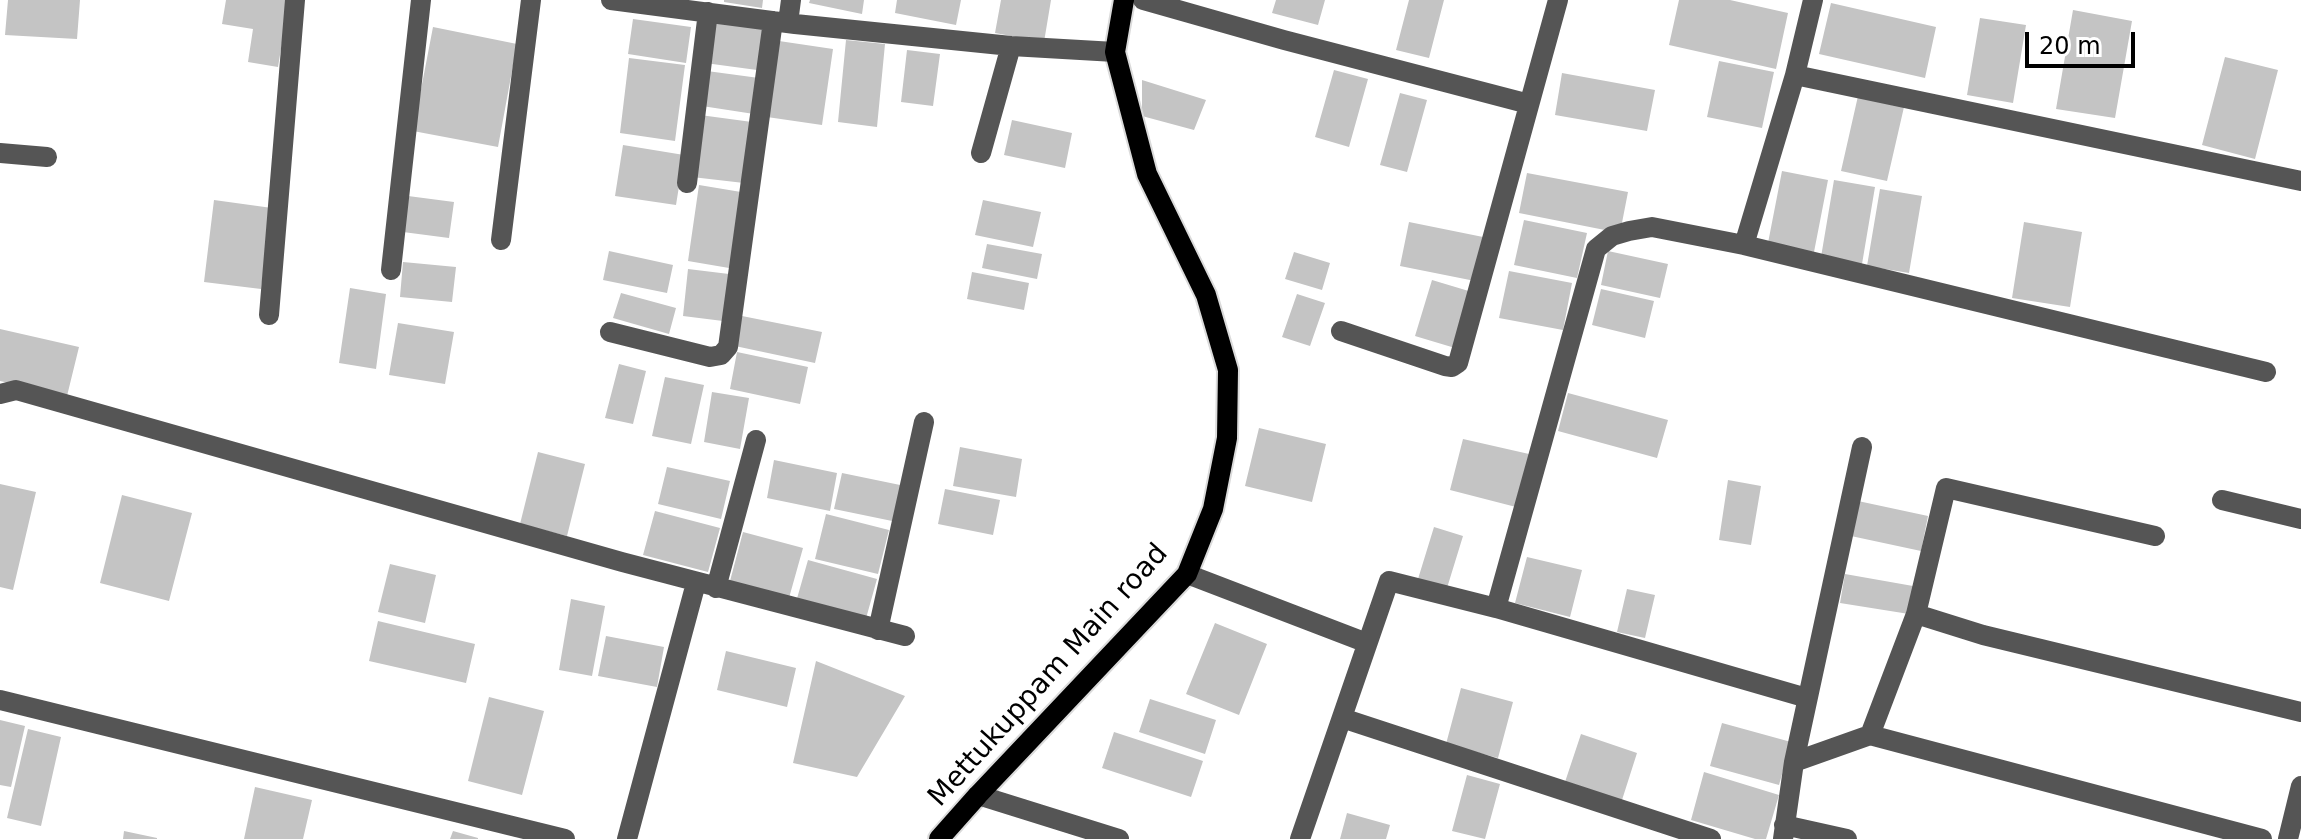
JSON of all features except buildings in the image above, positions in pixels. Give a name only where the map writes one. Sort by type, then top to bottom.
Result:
[{"type":"main road","name":"Mettukuppam Main road","points":[[939,839],[1187,574],[1213,509],[1227,438],[1228,370],[1206,295],[1147,174],[1115,52],[1124,0]]},
{"type":"street","points":[[269,315],[295,0]]},
{"type":"street","points":[[391,270],[421,0]]},
{"type":"street","points":[[501,240],[531,0]]},
{"type":"street","points":[[611,0],[674,4],[780,22],[1011,46],[1115,52]]},
{"type":"street","points":[[610,332],[710,357],[721,355],[728,347],[780,22],[791,0]]},
{"type":"street","points":[[1143,0],[1529,104]]},
{"type":"street","points":[[1341,331],[1445,366],[1452,367],[1458,363],[1558,0]]},
{"type":"street","points":[[1744,245],[1795,75],[1813,0]]},
{"type":"street","points":[[687,183],[708,12]]},
{"type":"street","points":[[981,153],[1011,46]]},
{"type":"street","points":[[1795,75],[2301,181]]},
{"type":"street","points":[[0,153],[47,157]]},
{"type":"street","points":[[1496,608],[1596,249],[1612,236],[1652,227],[1744,245],[2266,372]]},
{"type":"street","points":[[0,394],[16,390],[706,585],[905,636]]},
{"type":"street","points":[[878,630],[924,422]]},
{"type":"street","points":[[627,839],[706,585],[756,440]]},
{"type":"street","points":[[1847,839],[1784,832],[1794,762],[1862,447]]},
{"type":"street","points":[[1870,735],[1916,614],[1946,488],[2155,536]]},
{"type":"street","points":[[2222,500],[2301,519]]},
{"type":"street","points":[[1187,574],[1367,643]]},
{"type":"street","points":[[1300,839],[1389,581],[1496,608],[1807,698]]},
{"type":"street","points":[[1916,614],[1983,635],[2301,712]]},
{"type":"street","points":[[0,700],[565,839]]},
{"type":"street","points":[[1342,718],[1711,839]]},
{"type":"street","points":[[1794,762],[1870,735],[2262,839]]},
{"type":"street","points":[[2288,839],[2301,786]]},
{"type":"street","points":[[978,795],[1119,839]]}]
